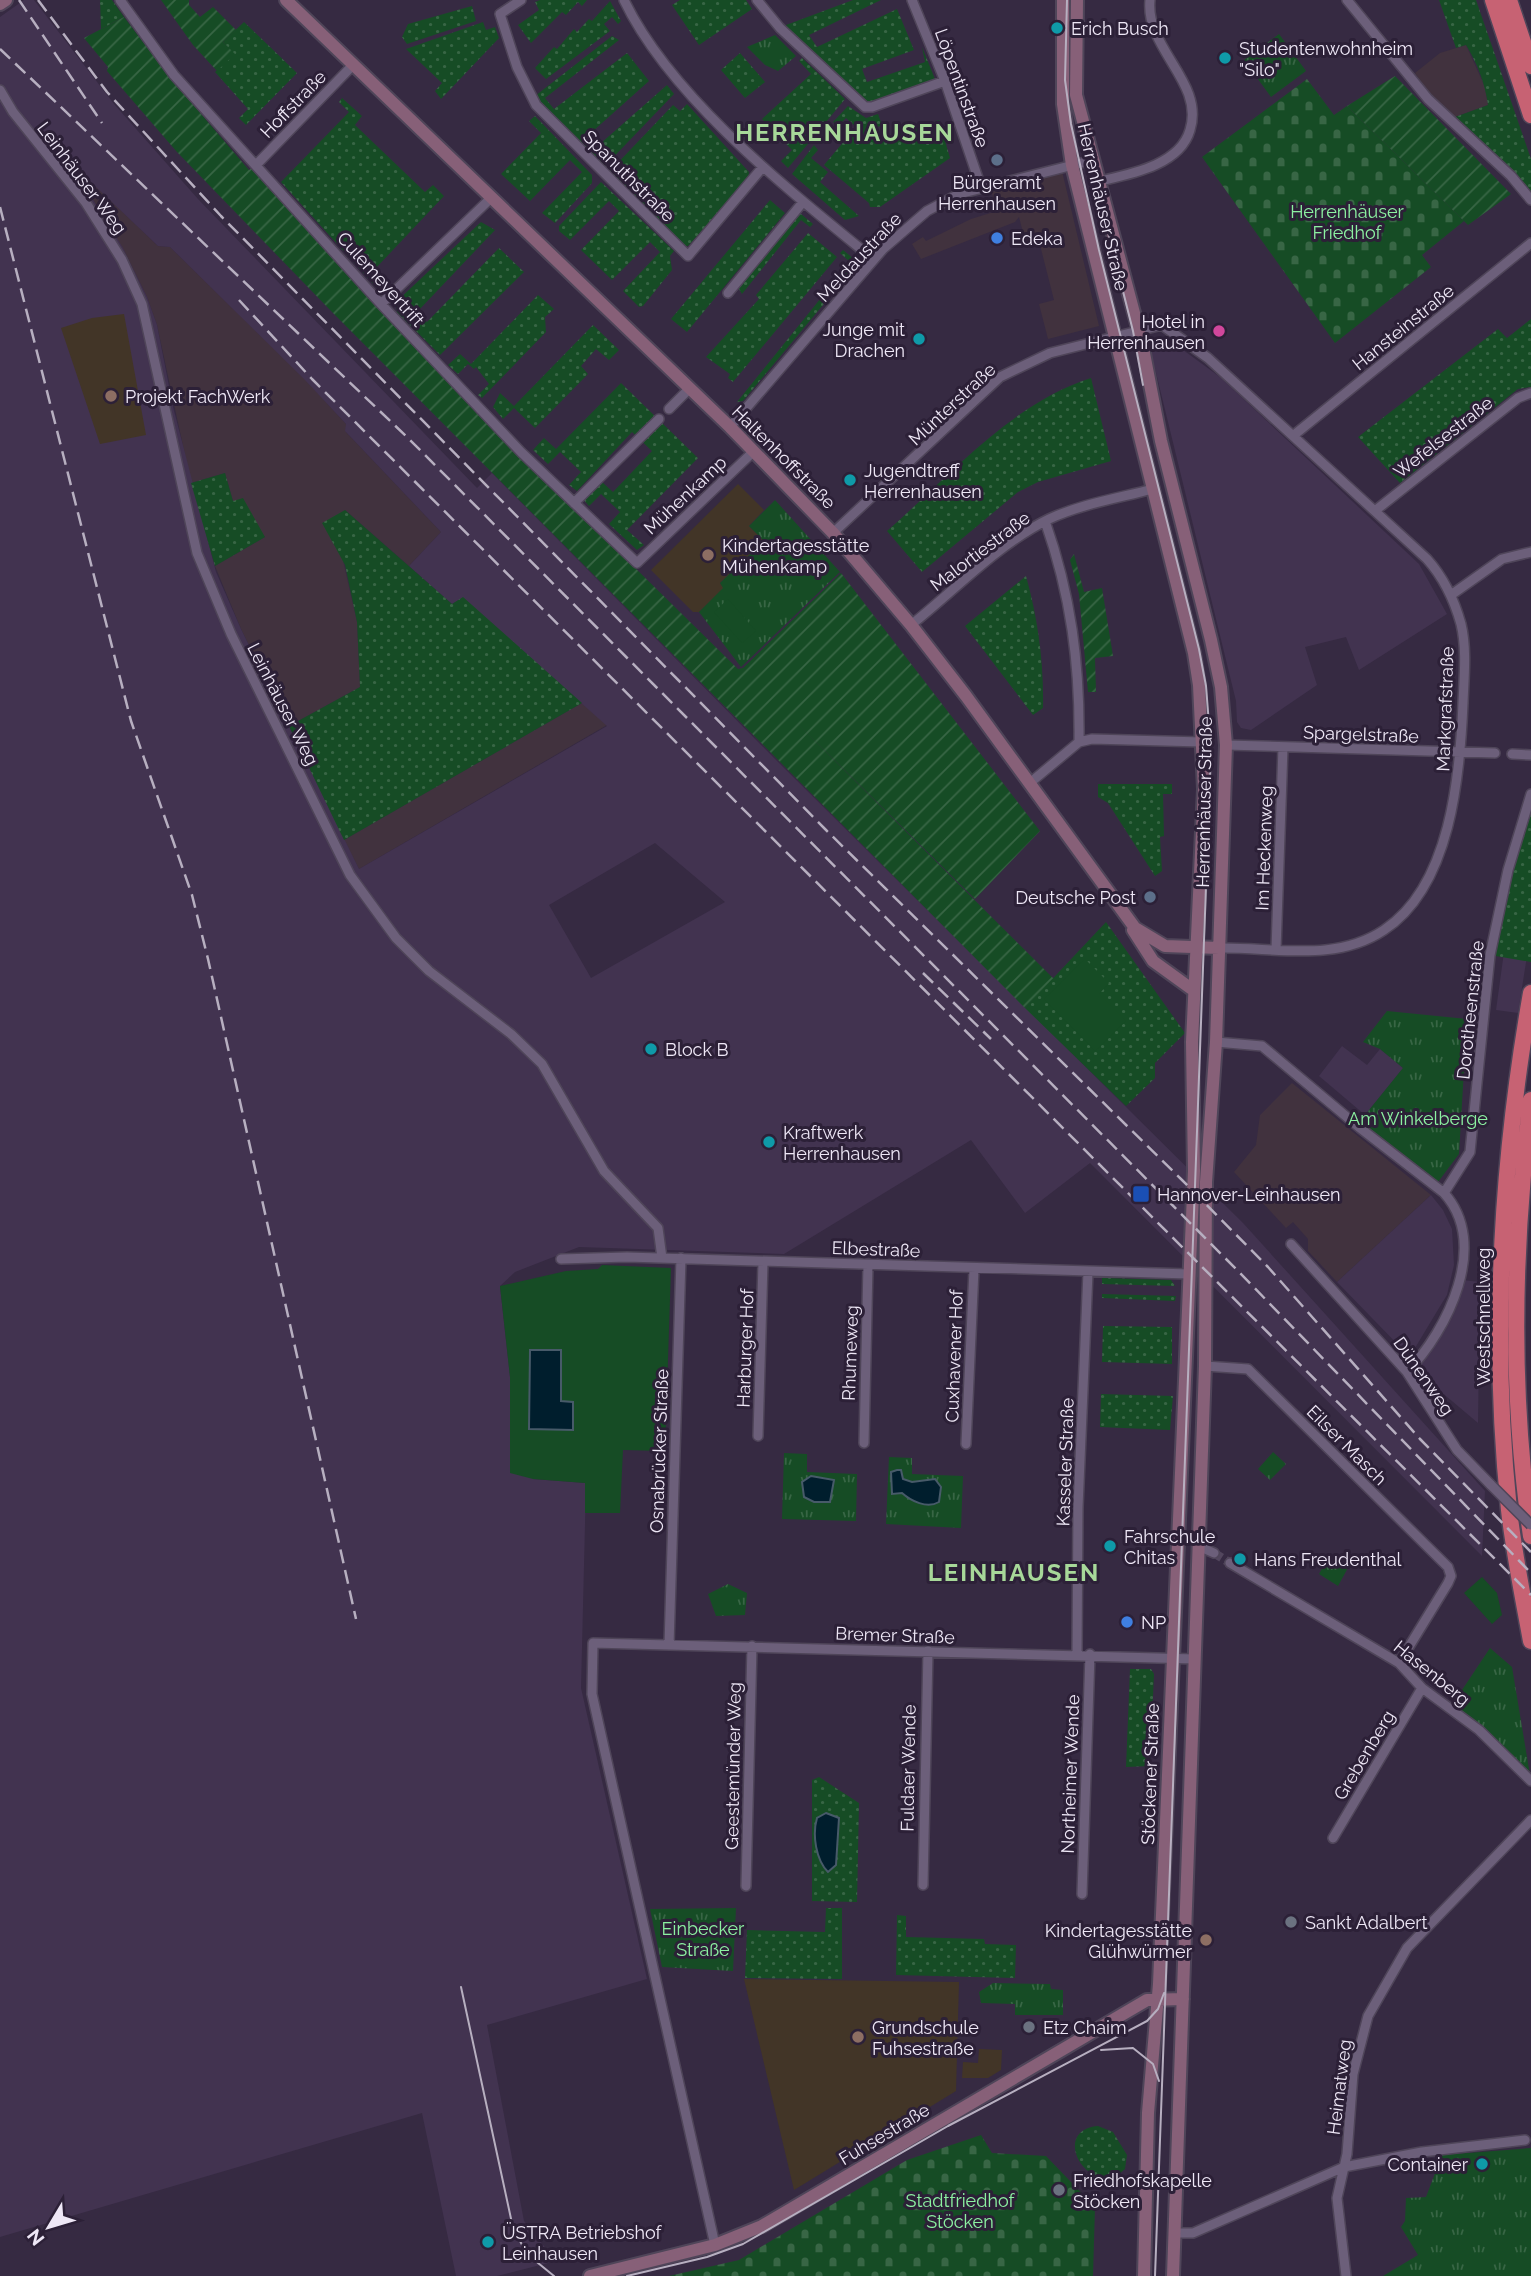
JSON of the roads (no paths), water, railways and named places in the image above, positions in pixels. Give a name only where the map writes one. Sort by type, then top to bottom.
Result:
[{"type":"highway","points":[[1493,0],[1531,115]]},
{"type":"highway","points":[[1509,0],[1531,66]]},
{"type":"highway","name":"Westschnellweg","points":[[1531,993],[1517,1083],[1505,1197],[1500,1355],[1509,1512],[1531,1641]]},
{"type":"highway","name":"Westschnellweg","points":[[1531,1100],[1521,1199],[1517,1354],[1520,1434],[1531,1536]]},
{"type":"street","points":[[0,4],[6,0]]},
{"type":"street","name":"Culemeyertrift","points":[[120,0],[174,75],[382,304],[520,452],[637,562]]},
{"type":"street","name":"Haltenhoffstraße","points":[[286,0],[754,450],[833,533],[911,625],[1031,782],[1129,921],[1157,944],[1219,948]]},
{"type":"street","name":"Spanuthstraße","points":[[522,0],[500,14],[517,67],[536,105],[688,256],[762,168]]},
{"type":"street","points":[[624,0],[653,48],[687,89],[762,168],[873,259]]},
{"type":"street","points":[[757,0],[780,28],[865,107],[945,81]]},
{"type":"street","name":"Löpentinstraße","points":[[912,0],[945,81],[981,187]]},
{"type":"street","name":"Herrenhäuser Straße","points":[[1063,0],[1063,104],[1072,165],[1194,653],[1199,685],[1204,789],[1193,990],[1190,1098],[1194,1171],[1189,1274]]},
{"type":"street","name":"Herrenhäuser Straße","points":[[1077,0],[1074,79],[1081,121],[1100,181],[1139,330],[1161,441],[1221,687],[1226,745],[1216,1042],[1207,1158],[1205,1366]]},
{"type":"street","points":[[1100,181],[1135,173],[1175,152],[1186,142],[1192,124],[1192,99],[1154,33],[1149,13],[1150,0]]},
{"type":"street","points":[[1347,0],[1428,99],[1511,176],[1531,200]]},
{"type":"street","name":"Hoffstraße","points":[[256,165],[353,65]]},
{"type":"street","name":"Leinhäuser Weg","points":[[0,90],[13,112],[86,203],[122,260],[142,304],[197,553],[231,635],[350,875],[396,938],[429,971],[511,1034],[542,1064],[613,1184],[658,1228],[662,1258]]},
{"type":"street","name":"Meldaustraße","points":[[730,427],[873,259],[898,233],[927,211],[959,194],[981,187],[1093,160]]},
{"type":"street","points":[[382,304],[491,198]]},
{"type":"street","points":[[728,293],[803,202]]},
{"type":"street","name":"Hansteinstraße","points":[[1294,435],[1531,243]]},
{"type":"street","name":"Markgrafstraße","points":[[1139,330],[1162,325],[1208,358],[1427,559],[1451,595],[1461,626],[1465,656],[1461,753],[1455,798],[1434,864],[1419,893],[1399,918],[1375,936],[1344,948],[1219,948]]},
{"type":"street","points":[[1115,336],[1139,330]]},
{"type":"street","name":"Münterstraße","points":[[833,533],[1000,377],[1050,353],[1115,336]]},
{"type":"street","points":[[669,409],[690,388]]},
{"type":"street","name":"Wefelsestraße","points":[[1376,510],[1518,398],[1531,393]]},
{"type":"street","points":[[574,503],[659,419]]},
{"type":"street","name":"Mühenkamp","points":[[637,562],[754,450]]},
{"type":"street","name":"Malortiestraße","points":[[911,625],[995,556],[1045,521],[1087,506],[1153,489]]},
{"type":"street","points":[[1045,521],[1068,595],[1076,641],[1079,742]]},
{"type":"street","points":[[1451,595],[1502,559],[1531,552]]},
{"type":"street","points":[[1031,782],[1079,742],[1092,739],[1202,742]]},
{"type":"street","name":"Spargelstraße","points":[[1226,745],[1494,753]]},
{"type":"street","name":"Im Heckenweg","points":[[1276,950],[1283,747]]},
{"type":"street","points":[[1512,754],[1531,755]]},
{"type":"street","name":"Dorotheenstraße","points":[[1444,1193],[1470,1152],[1490,955],[1508,870],[1531,794]]},
{"type":"street","points":[[1129,921],[1147,955],[1193,990]]},
{"type":"street","points":[[1216,1042],[1262,1046],[1352,1122],[1444,1193],[1459,1214],[1464,1233],[1461,1278],[1447,1313],[1407,1373]]},
{"type":"street","name":"Dünenweg","points":[[1292,1244],[1407,1373],[1457,1450],[1531,1525]]},
{"type":"street","name":"Elbestraße","points":[[561,1259],[681,1258],[1189,1274]]},
{"type":"street","name":"Osnabrücker Straße","points":[[669,1645],[681,1258]]},
{"type":"street","name":"Harburger Hof","points":[[758,1436],[763,1262]]},
{"type":"street","name":"Rhumeweg","points":[[864,1443],[868,1265]]},
{"type":"street","name":"Cuxhavener Hof","points":[[967,1444],[974,1269]]},
{"type":"street","name":"Kasseler Straße","points":[[1077,1654],[1078,1507],[1088,1272]]},
{"type":"street","name":"Stöckener Straße","points":[[1144,2276],[1148,2113],[1159,1998],[1189,1274]]},
{"type":"street","points":[[1173,2276],[1205,1366]]},
{"type":"street","name":"Eilser Masch","points":[[1205,1366],[1244,1367],[1252,1373],[1448,1567],[1451,1576],[1399,1663]]},
{"type":"street","points":[[1198,1546],[1214,1553]]},
{"type":"street","name":"Hasenberg","points":[[1230,1563],[1399,1663],[1422,1688],[1479,1730],[1531,1781]]},
{"type":"street","name":"Bremer Straße","points":[[715,2245],[592,1694],[593,1643],[1090,1654],[1195,1659]]},
{"type":"street","name":"Geestemünder Weg","points":[[746,1886],[752,1646]]},
{"type":"street","name":"Fuldaer Wende","points":[[923,1885],[928,1651]]},
{"type":"street","name":"Northeimer Wende","points":[[1082,1894],[1090,1654]]},
{"type":"street","name":"Grebenberg","points":[[1334,1838],[1422,1688]]},
{"type":"street","name":"Heimatweg","points":[[1346,2276],[1337,2198],[1344,2168],[1357,2051],[1380,1992],[1407,1948],[1531,1820]]},
{"type":"street","name":"Fuhsestraße","points":[[590,2276],[715,2245],[762,2226],[1064,2046],[1147,2000],[1183,2000]]},
{"type":"street","points":[[1175,2233],[1193,2233],[1344,2168],[1422,2152],[1525,2140]]},
{"type":"water","points":[[530,1350],[561,1350],[561,1401],[573,1402],[573,1430],[529,1429]]},
{"type":"water","points":[[901,1470],[903,1479],[912,1482],[935,1479],[941,1487],[939,1502],[929,1505],[914,1501],[902,1493],[892,1494],[891,1472]]},
{"type":"water","points":[[811,1476],[834,1480],[830,1502],[814,1502],[804,1497],[802,1482]]},
{"type":"water","points":[[826,1813],[839,1818],[836,1865],[828,1872],[818,1854],[815,1839],[817,1818]]},
{"type":"tunnel","points":[[1214,1553],[1230,1563]]},
{"type":"tram line","points":[[1067,0],[1065,80],[1071,124],[1099,250],[1199,649],[1206,686],[1211,750],[1155,2276]]},
{"type":"tram line","points":[[1084,136],[1133,331],[1143,385]]},
{"type":"tram line","points":[[461,1987],[513,2228],[527,2254],[554,2276]]},
{"type":"tram line","points":[[627,2276],[707,2257],[743,2244],[948,2126],[1147,2021],[1158,2009],[1164,1993]]},
{"type":"tram line","points":[[1101,2050],[1133,2048],[1153,2064],[1159,2081]]},
{"type":"railway","points":[[19,0],[102,123]]},
{"type":"railway","points":[[38,0],[107,92],[221,216],[826,830],[1268,1267],[1420,1439],[1531,1552]]},
{"type":"railway","points":[[0,49],[408,438],[1240,1273],[1531,1573]]},
{"type":"railway","points":[[0,207],[131,721],[192,895],[356,1619]]},
{"type":"railway","points":[[239,300],[312,379],[1531,1595]]},
{"type":"railway","points":[[923,973],[991,1039]]},
{"type":"place","name":"Erich Busch","points":[[1057,28]]},
{"type":"place","name":"Studentenwohnheim \"Silo\"","points":[[1225,58]]},
{"type":"place","name":"Bürgeramt Herrenhausen","points":[[997,160]]},
{"type":"place","name":"Edeka","points":[[997,238]]},
{"type":"place","name":"Hotel in Herrenhausen","points":[[1219,331]]},
{"type":"place","name":"Junge mit Drachen","points":[[919,339]]},
{"type":"place","name":"Projekt FachWerk","points":[[111,396]]},
{"type":"place","name":"Jugendtreff Herrenhausen","points":[[850,480]]},
{"type":"place","name":"Kindertagesstätte Mühenkamp","points":[[708,555]]},
{"type":"place","name":"Deutsche Post","points":[[1150,897]]},
{"type":"place","name":"Block B","points":[[651,1049]]},
{"type":"place","name":"Kraftwerk Herrenhausen","points":[[769,1142]]},
{"type":"place","name":"Hannover-Leinhausen","points":[[1141,1194]]},
{"type":"place","name":"Fahrschule Chitas","points":[[1110,1546]]},
{"type":"place","name":"Hans Freudenthal","points":[[1240,1559]]},
{"type":"place","name":"NP","points":[[1127,1622]]},
{"type":"place","name":"Sankt Adalbert","points":[[1291,1922]]},
{"type":"place","name":"Kindertagesstätte Glühwürmer","points":[[1206,1940]]},
{"type":"place","name":"Etz Chaim","points":[[1029,2027]]},
{"type":"place","name":"Grundschule Fuhsestraße","points":[[858,2037]]},
{"type":"place","name":"Container","points":[[1482,2164]]},
{"type":"place","name":"Friedhofskapelle Stöcken","points":[[1059,2190]]},
{"type":"place","name":"ÜSTRA Betriebshof Leinhausen","points":[[488,2242]]},
{"type":"district","name":"HERRENHAUSEN","points":[[845,132]]},
{"type":"district","name":"LEINHAUSEN","points":[[1014,1572]]},
{"type":"park label","name":"Herrenhäuser Friedhof","points":[[1347,221]]},
{"type":"park label","name":"Am Winkelberge","points":[[1418,1118]]},
{"type":"park label","name":"Einbecker Straße","points":[[703,1938]]},
{"type":"park label","name":"Stadtfriedhof Stöcken","points":[[960,2210]]}]
